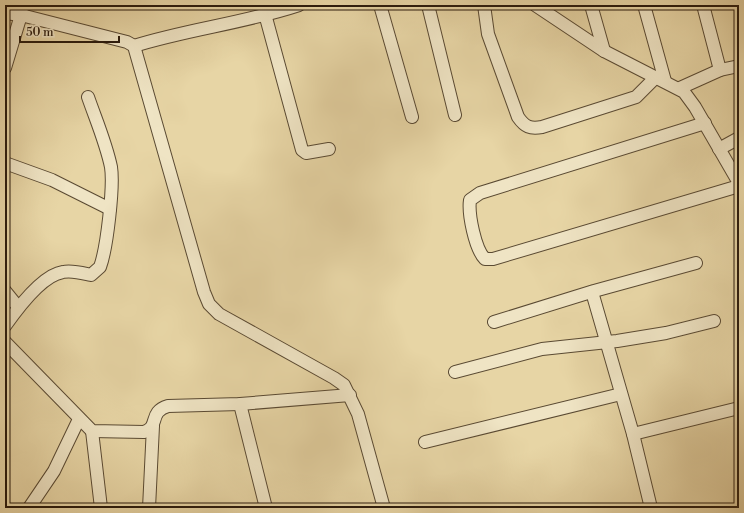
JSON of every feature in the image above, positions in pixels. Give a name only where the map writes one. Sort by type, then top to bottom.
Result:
[{"type":"street","points":[[134,46],[181,33],[299,5]]},
{"type":"street","points":[[380,5],[412,117]]},
{"type":"street","points":[[428,5],[455,115]]},
{"type":"street","points":[[484,5],[488,34],[518,117],[525,126],[533,128],[542,127],[636,97],[661,79]]},
{"type":"street","points":[[535,5],[604,51],[680,88],[689,97],[739,183]]},
{"type":"street","points":[[591,5],[604,51]]},
{"type":"street","points":[[644,5],[661,79]]},
{"type":"street","points":[[703,5],[720,70]]},
{"type":"street","points":[[5,13],[21,10],[127,42],[134,46],[204,292],[209,304],[219,314],[344,385],[358,414],[384,508]]},
{"type":"street","points":[[5,68],[7,55],[21,10]]},
{"type":"street","points":[[265,14],[302,150],[306,153],[329,149]]},
{"type":"street","points":[[680,88],[720,70],[739,66]]},
{"type":"street","points":[[5,326],[18,307],[48,278],[68,271],[91,274],[98,271],[102,262],[110,209],[111,169],[106,147],[88,97]]},
{"type":"street","points":[[705,123],[480,193],[470,200],[469,208],[479,253],[485,259],[493,259],[739,186]]},
{"type":"street","points":[[719,149],[739,138]]},
{"type":"street","points":[[5,162],[52,180],[110,209]]},
{"type":"street","points":[[494,322],[592,292],[696,263]]},
{"type":"street","points":[[5,291],[18,307]]},
{"type":"street","points":[[592,292],[633,434],[651,508]]},
{"type":"street","points":[[455,372],[542,349],[606,342],[666,333],[714,321]]},
{"type":"street","points":[[5,342],[40,376],[79,419],[92,431],[101,508]]},
{"type":"street","points":[[425,442],[621,394]]},
{"type":"street","points":[[149,508],[153,426],[155,415],[160,408],[168,406],[240,404],[350,395]]},
{"type":"street","points":[[240,404],[266,508]]},
{"type":"street","points":[[633,434],[739,408]]},
{"type":"street","points":[[28,508],[54,471],[79,419]]},
{"type":"street","points":[[92,431],[144,432],[149,431],[153,426]]}]
